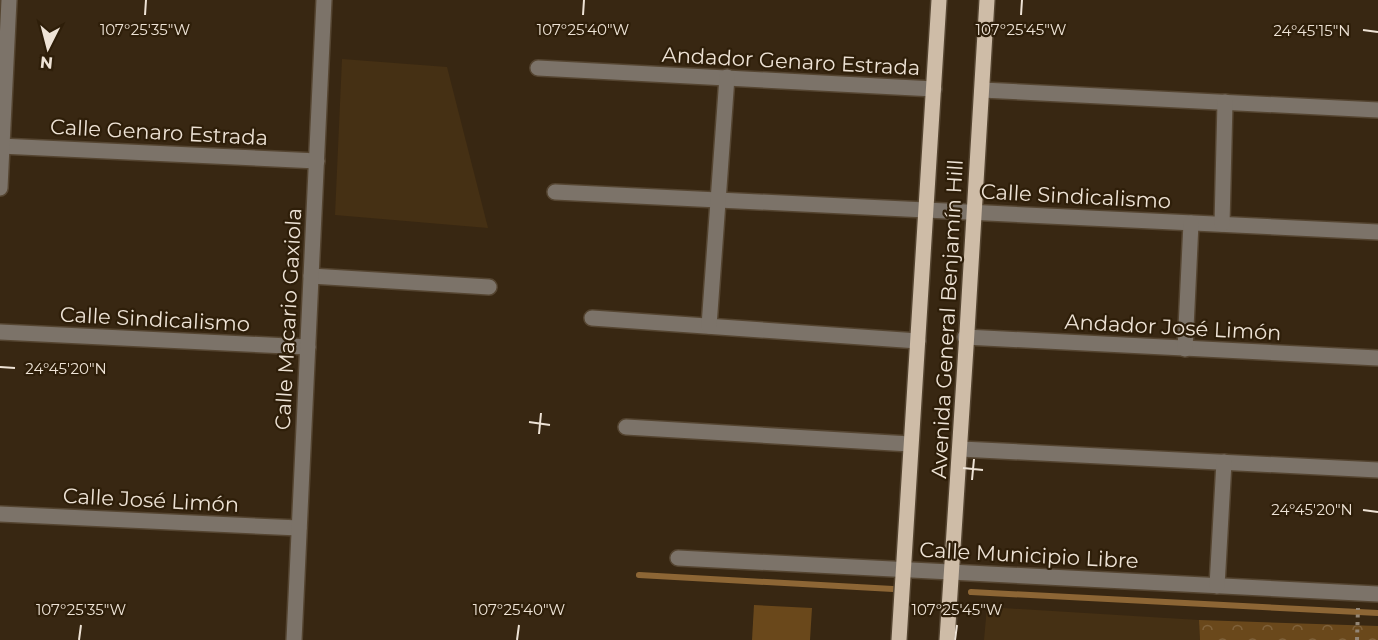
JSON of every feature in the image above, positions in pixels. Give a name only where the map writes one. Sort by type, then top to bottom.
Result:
[{"type":"main road","name":"Avenida General Benjamín Hill","points":[[899,640],[939,0]]},
{"type":"main road","name":"Avenida General Benjamín Hill","points":[[947,640],[961,449],[965,337],[987,0]]},
{"type":"street","points":[[0,188],[9,0]]},
{"type":"street","name":"Calle Macario Gaxiola","points":[[294,640],[324,0]]},
{"type":"street","name":"Andador Genaro Estrada","points":[[538,68],[934,89]]},
{"type":"street","points":[[709,326],[727,77]]},
{"type":"street","points":[[982,90],[1378,110]]},
{"type":"street","points":[[1222,224],[1225,102]]},
{"type":"street","name":"Calle Genaro Estrada","points":[[1,146],[317,161]]},
{"type":"street","name":"Calle Sindicalismo","points":[[555,192],[1378,232]]},
{"type":"street","points":[[1185,349],[1191,223]]},
{"type":"street","points":[[311,276],[489,287]]},
{"type":"street","points":[[592,318],[918,341]]},
{"type":"street","name":"Calle Sindicalismo","points":[[0,332],[308,347]]},
{"type":"street","name":"Andador José Limón","points":[[965,337],[1378,358]]},
{"type":"street","points":[[626,427],[910,444]]},
{"type":"street","points":[[961,449],[1378,470]]},
{"type":"street","points":[[1217,586],[1224,462]]},
{"type":"street","name":"Calle José Limón","points":[[0,514],[299,528]]},
{"type":"street","name":"Calle Municipio Libre","points":[[678,558],[1378,594]]},
{"type":"path","points":[[1357,640],[1358,606]]},
{"type":"shaded area","points":[[342,59],[447,67],[488,228],[335,215]]},
{"type":"shaded area","points":[[987,607],[1199,620],[1200,640],[984,640]]},
{"type":"green space","points":[[754,605],[812,608],[810,640],[752,640]]},
{"type":"green space","points":[[1199,620],[1378,626],[1378,640],[1200,640]]},
{"type":"waterway","points":[[639,575],[893,589]]},
{"type":"waterway","points":[[971,592],[1378,613]]}]
